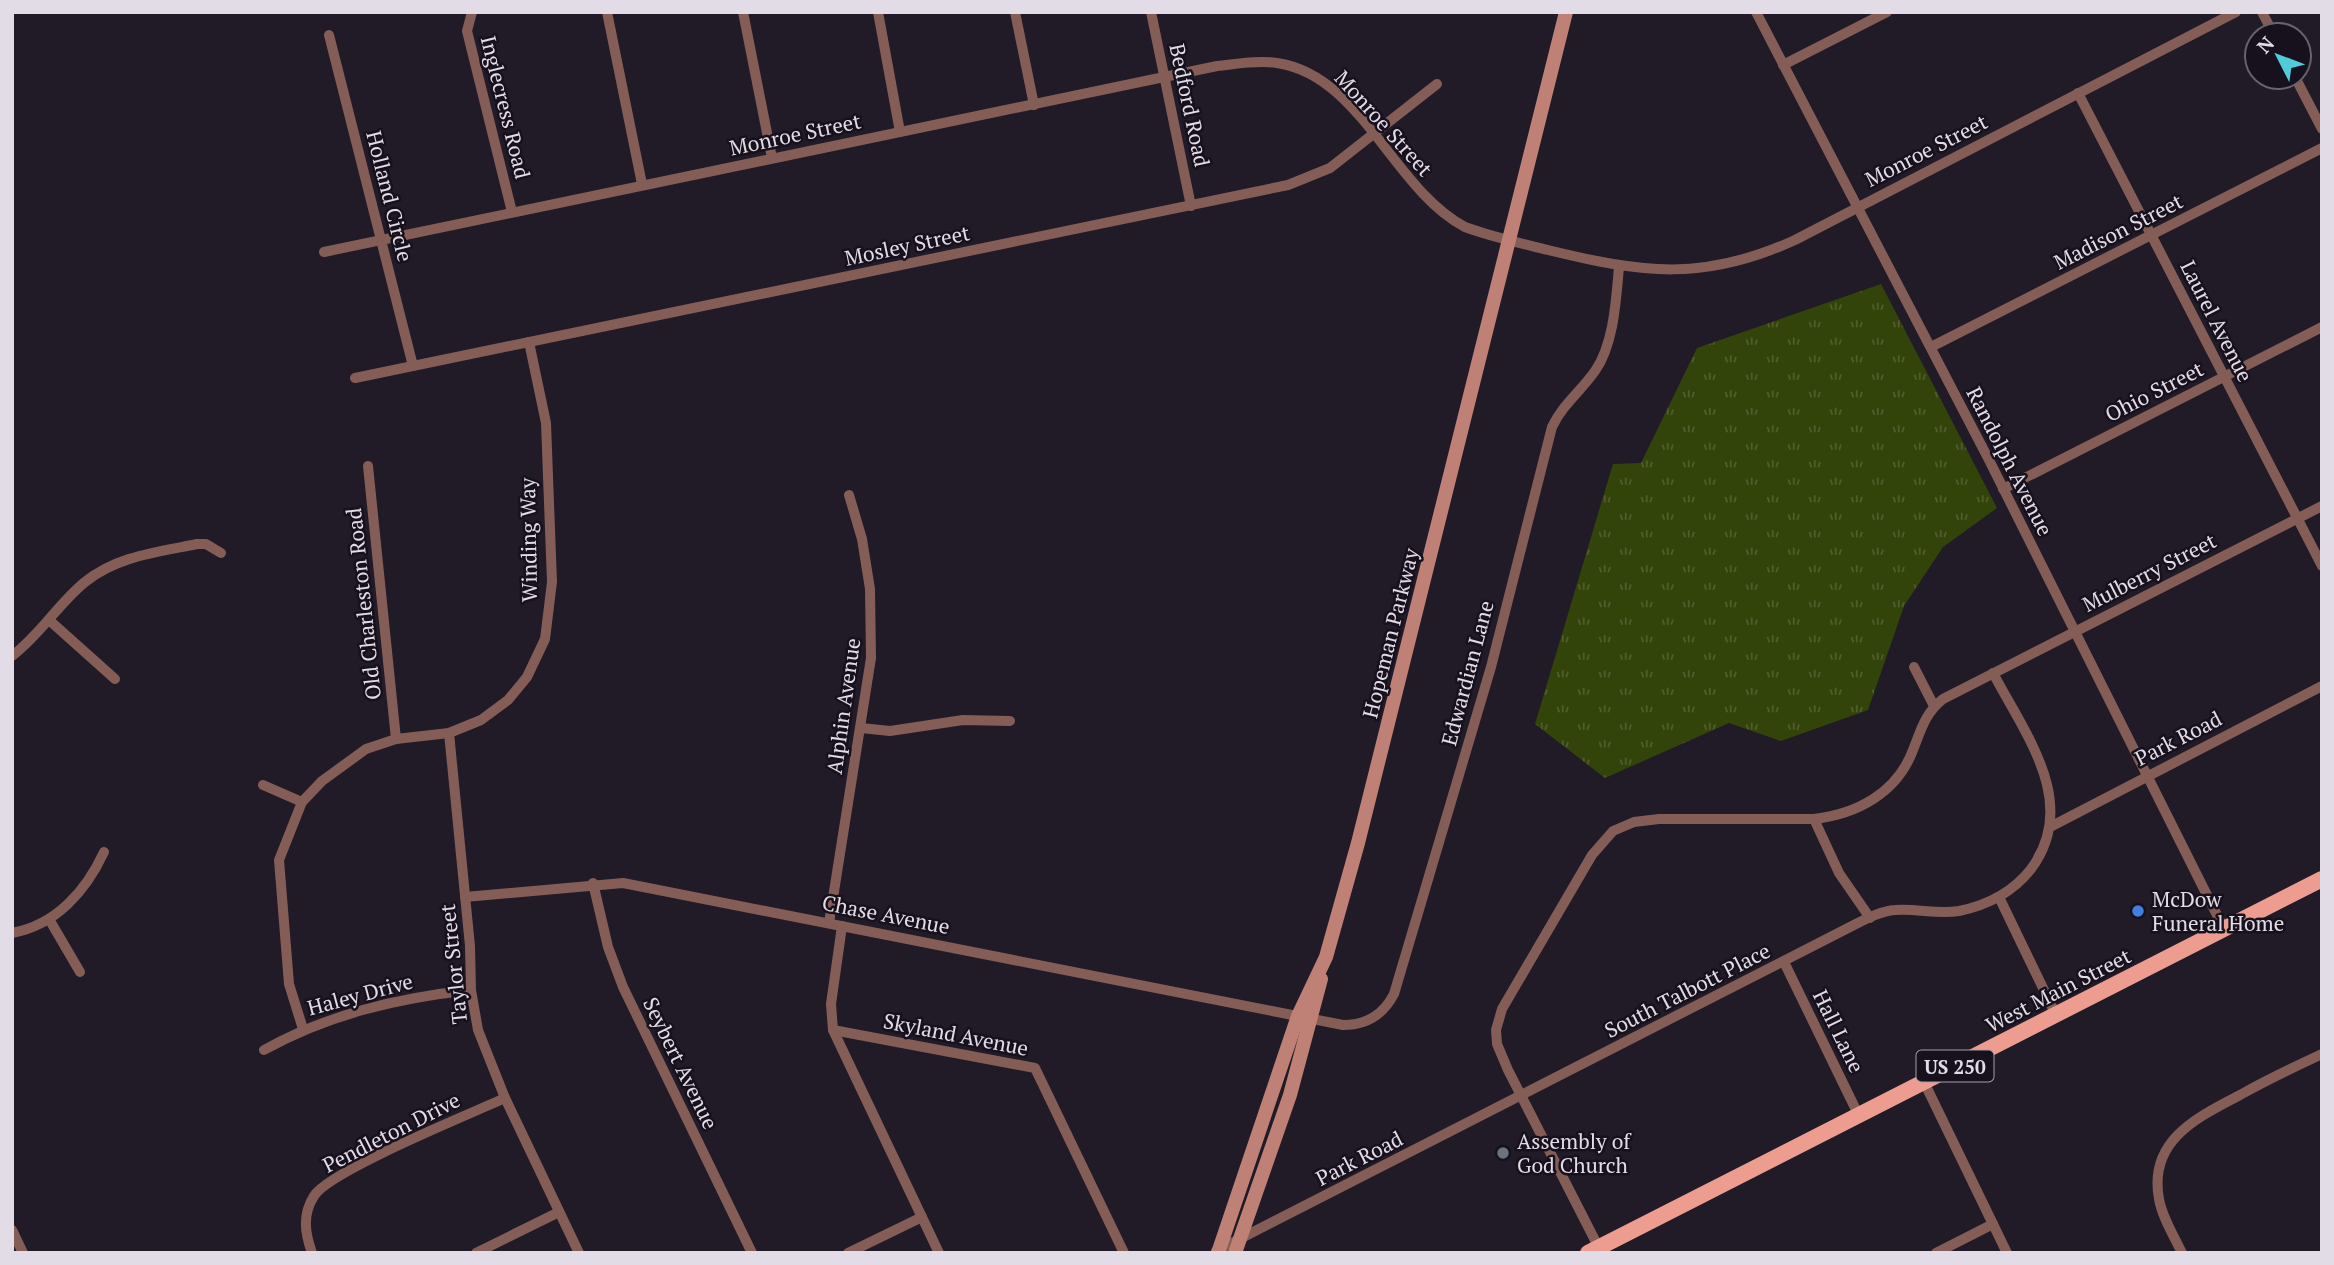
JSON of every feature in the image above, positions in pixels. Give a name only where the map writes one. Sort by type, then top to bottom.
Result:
[{"type":"main road","name":"Hopeman Parkway","points":[[1217,1252],[1298,1016],[1326,957],[1427,575],[1566,12]]},
{"type":"main road","name":"West Main Street","points":[[1596,1251],[2322,879]]},
{"type":"main road","points":[[1238,1247],[1313,1019],[1326,957]]},
{"type":"street","name":"Inglecress Road","points":[[472,12],[467,31],[512,212]]},
{"type":"street","points":[[607,12],[642,184]]},
{"type":"street","points":[[743,12],[772,158]]},
{"type":"street","points":[[878,12],[900,132]]},
{"type":"street","points":[[1014,12],[1034,105]]},
{"type":"street","name":"Bedford Road","points":[[1151,12],[1191,206]]},
{"type":"street","name":"Randolph Avenue","points":[[1756,12],[1931,347],[2224,929]]},
{"type":"street","points":[[1783,65],[1887,12]]},
{"type":"street","name":"Monroe Street","points":[[324,252],[642,184],[1236,64],[1286,65],[1325,83],[1374,136],[1421,194],[1441,213],[1472,230],[1619,267],[1688,269],[1746,258],[1795,240],[2236,12]]},
{"type":"street","name":"Holland Circle","points":[[329,35],[413,366]]},
{"type":"street","name":"Mosley Street","points":[[355,378],[1302,181],[1330,168],[1437,84]]},
{"type":"street","points":[[2302,91],[2322,128]]},
{"type":"street","name":"Laurel Avenue","points":[[2078,93],[2322,566]]},
{"type":"street","name":"Madison Street","points":[[1931,347],[2322,148]]},
{"type":"street","name":"Edwardian Lane","points":[[1298,1016],[1343,1025],[1360,1024],[1382,1013],[1394,993],[1491,667],[1552,426],[1562,407],[1594,373],[1602,357],[1619,267]]},
{"type":"street","name":"Ohio Street","points":[[2003,489],[2322,327]]},
{"type":"street","name":"Winding Way","points":[[303,1028],[289,985],[279,860],[302,802],[348,761],[366,749],[396,739],[449,733],[481,720],[508,700],[527,677],[545,639],[552,582],[546,423],[529,342]]},
{"type":"street","name":"Old Charleston Road","points":[[368,466],[396,739]]},
{"type":"street","name":"Alphin Avenue","points":[[829,923],[871,658],[872,609],[862,539],[849,495]]},
{"type":"street","name":"Mulberry Street","points":[[1934,706],[1993,673],[2322,506]]},
{"type":"street","points":[[12,656],[83,584],[124,560],[197,544],[206,544],[221,553]]},
{"type":"street","points":[[49,620],[115,680]]},
{"type":"street","points":[[1596,1251],[1497,1044],[1498,1019],[1509,996],[1592,855],[1613,831],[1634,822],[1659,819],[1814,819],[1849,813],[1886,790],[1905,766],[1923,723],[1934,706],[1914,667]]},
{"type":"street","points":[[1993,673],[2045,776],[2051,801],[2052,826],[2041,853],[2028,873],[1999,897],[2056,1015]]},
{"type":"street","name":"Park Road","points":[[2052,826],[2322,686]]},
{"type":"street","points":[[861,728],[890,731],[963,720],[1010,721]]},
{"type":"street","name":"Taylor Street","points":[[449,733],[471,990],[485,1053],[579,1253]]},
{"type":"street","points":[[263,785],[302,802]]},
{"type":"street","points":[[1814,819],[1839,873],[1870,918]]},
{"type":"street","points":[[12,933],[49,919],[73,900],[90,879],[104,852]]},
{"type":"street","name":"Chase Avenue","points":[[465,897],[593,883],[645,886],[1298,1016]]},
{"type":"street","name":"Seybert Avenue","points":[[593,883],[608,947],[623,987],[752,1253]]},
{"type":"street","name":"South Talbott Place","points":[[1521,1096],[1870,918],[1892,910],[1957,911],[1999,897]]},
{"type":"street","points":[[49,919],[80,972]]},
{"type":"street","points":[[842,926],[831,1004],[833,1030],[939,1253]]},
{"type":"street","name":"Hall Lane","points":[[1784,962],[1859,1116]]},
{"type":"street","name":"Haley Drive","points":[[264,1049],[303,1028],[360,1009],[471,990]]},
{"type":"street","name":"Skyland Avenue","points":[[833,1030],[1035,1068],[1124,1253]]},
{"type":"street","points":[[2182,1253],[2163,1213],[2158,1191],[2161,1162],[2172,1139],[2200,1115],[2322,1055]]},
{"type":"street","points":[[1924,1082],[2007,1253]]},
{"type":"street","name":"Park Road","points":[[1217,1252],[1238,1247],[1521,1096]]},
{"type":"street","name":"Pendleton Drive","points":[[312,1253],[305,1234],[307,1209],[315,1193],[347,1171],[505,1098]]},
{"type":"street","points":[[475,1253],[559,1212]]},
{"type":"street","points":[[848,1253],[922,1217]]},
{"type":"street","points":[[1936,1253],[1993,1224]]},
{"type":"street","points":[[12,1230],[23,1253]]},
{"type":"green space","points":[[1881,284],[1997,508],[1943,547],[1904,606],[1868,710],[1781,741],[1729,723],[1605,778],[1535,724],[1613,464],[1641,463],[1697,348]]},
{"type":"place","name":"McDow Funeral Home","points":[[2138,911]]},
{"type":"place","name":"Assembly of God Church","points":[[1503,1153]]}]
